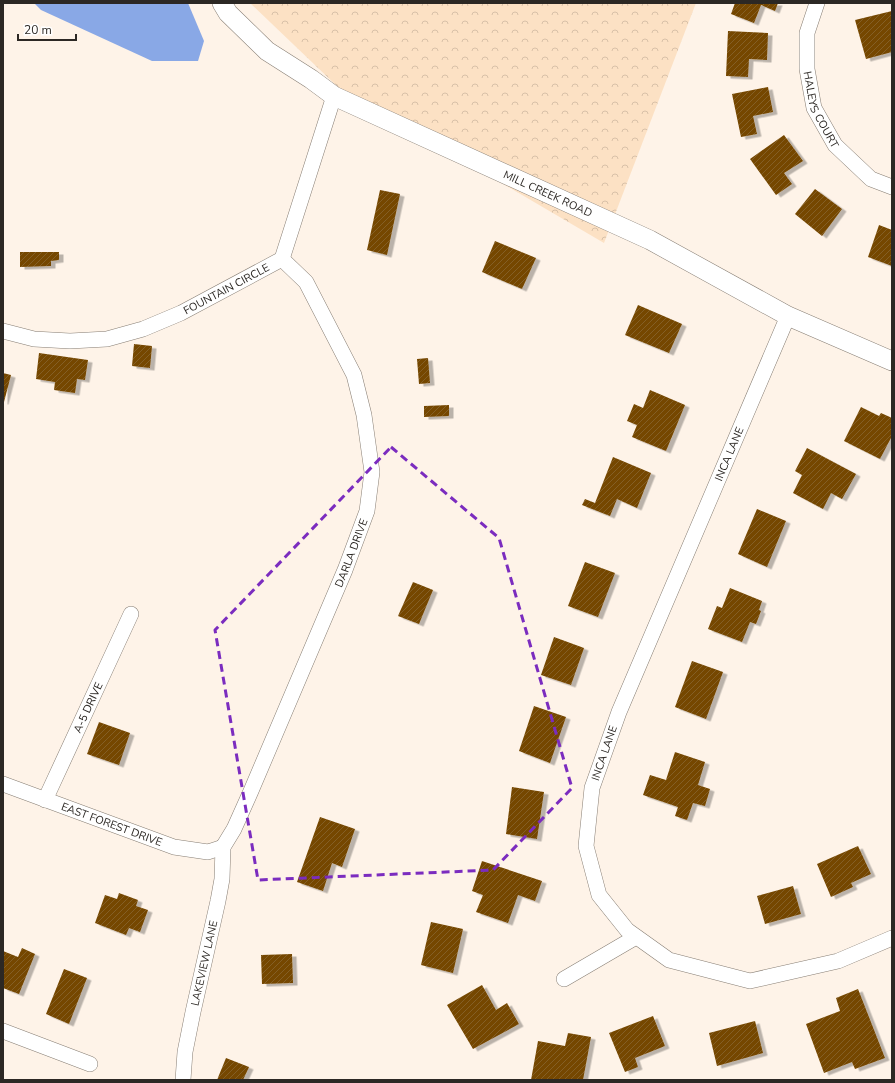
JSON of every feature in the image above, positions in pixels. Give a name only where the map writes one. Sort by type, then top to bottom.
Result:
[{"type":"street","name":"MILL CREEK ROAD","points":[[222,3],[228,13],[266,51],[311,79],[334,96],[650,240],[788,316],[892,361]]},
{"type":"street","name":"HALEYS COURT","points":[[817,3],[807,33],[807,69],[814,108],[835,145],[871,179],[892,187]]},
{"type":"street","name":"FOUNTAIN CIRCLE","points":[[3,331],[34,339],[70,341],[107,339],[143,329],[181,313],[282,260],[334,96]]},
{"type":"street","name":"DARLA DRIVE","points":[[223,847],[234,829],[251,791],[345,570],[367,512],[372,472],[364,415],[354,375],[306,282],[282,260]]},
{"type":"street","name":"INCA LANE","points":[[788,316],[619,712],[592,788],[586,846],[599,895],[627,930],[669,960],[750,981],[838,961],[892,938]]},
{"type":"street","name":"A-5 DRIVE","points":[[45,800],[131,614]]},
{"type":"street","name":"EAST FOREST DRIVE","points":[[3,784],[174,847],[208,852],[223,847]]},
{"type":"street","name":"LAKEVIEW LANE","points":[[183,1080],[185,1052],[222,879],[223,847]]},
{"type":"street","points":[[564,979],[636,937]]},
{"type":"street","points":[[3,1031],[90,1064]]},
{"type":"highlighted area","points":[[391,447],[499,538],[572,788],[493,870],[258,880],[215,630]]},
{"type":"green space","points":[[250,3],[696,3],[604,243],[339,88]]},
{"type":"water","points":[[34,3],[188,3],[204,41],[198,61],[152,61],[41,10]]},
{"type":"building","points":[[735,3],[778,3],[775,11],[761,5],[754,23],[731,14]]},
{"type":"building","points":[[892,11],[892,52],[866,59],[855,20]]},
{"type":"building","points":[[728,31],[768,33],[767,60],[749,59],[748,77],[726,76]]},
{"type":"building","points":[[768,87],[773,112],[753,116],[757,134],[741,137],[732,94]]},
{"type":"building","points":[[784,135],[803,161],[784,173],[792,184],[776,195],[750,159]]},
{"type":"building","points":[[815,189],[842,209],[822,236],[795,214]]},
{"type":"building","points":[[380,190],[400,194],[387,255],[367,250]]},
{"type":"building","points":[[879,225],[892,230],[892,266],[868,257]]},
{"type":"building","points":[[495,241],[536,258],[522,289],[482,272]]},
{"type":"building","points":[[20,252],[59,252],[59,260],[51,261],[51,266],[20,267]]},
{"type":"building","points":[[638,305],[682,324],[669,353],[625,335]]},
{"type":"building","points":[[134,344],[152,346],[150,368],[132,366]]},
{"type":"building","points":[[39,353],[88,360],[85,380],[77,379],[75,393],[54,390],[55,382],[36,379]]},
{"type":"building","points":[[428,358],[430,383],[419,384],[417,359]]},
{"type":"building","points":[[3,373],[11,375],[4,402],[3,402]]},
{"type":"building","points":[[650,390],[685,405],[666,451],[632,437],[637,425],[627,421],[634,404],[643,408]]},
{"type":"building","points":[[449,405],[449,416],[424,417],[424,406]]},
{"type":"building","points":[[861,407],[879,416],[881,413],[892,418],[892,436],[880,459],[844,441]]},
{"type":"building","points":[[807,448],[856,474],[842,499],[831,493],[823,509],[793,493],[802,475],[795,471]]},
{"type":"building","points":[[613,457],[651,473],[637,508],[617,499],[610,516],[582,505],[585,499],[595,503]]},
{"type":"building","points":[[757,509],[786,521],[767,567],[738,554]]},
{"type":"building","points":[[585,562],[615,573],[598,617],[568,606]]},
{"type":"building","points":[[413,582],[433,590],[419,624],[398,616]]},
{"type":"building","points":[[730,588],[762,601],[759,610],[761,611],[756,624],[750,622],[742,642],[708,629],[717,606],[722,608]]},
{"type":"building","points":[[554,637],[584,648],[571,685],[541,675]]},
{"type":"building","points":[[692,661],[723,672],[706,719],[675,707]]},
{"type":"building","points":[[534,706],[566,717],[550,763],[519,751]]},
{"type":"building","points":[[99,722],[130,733],[119,765],[87,754]]},
{"type":"building","points":[[675,752],[705,762],[698,785],[710,789],[705,806],[693,803],[687,820],[675,816],[678,807],[643,795],[650,775],[666,780]]},
{"type":"building","points":[[512,787],[544,792],[537,839],[506,834]]},
{"type":"building","points":[[320,817],[355,829],[342,867],[332,863],[323,891],[297,882]]},
{"type":"building","points":[[858,846],[871,874],[851,883],[853,887],[831,897],[817,864]]},
{"type":"building","points":[[482,861],[542,881],[535,901],[518,895],[508,923],[476,912],[483,895],[472,891]]},
{"type":"building","points":[[793,886],[801,914],[765,924],[757,896]]},
{"type":"building","points":[[119,893],[138,900],[136,906],[148,910],[140,932],[129,928],[126,935],[95,923],[105,895],[117,899]]},
{"type":"building","points":[[431,922],[463,929],[453,973],[421,965]]},
{"type":"building","points":[[22,948],[35,954],[19,994],[3,988],[3,951],[18,957]]},
{"type":"building","points":[[292,954],[293,983],[262,984],[261,955]]},
{"type":"building","points":[[64,969],[87,978],[69,1024],[46,1014]]},
{"type":"building","points":[[482,985],[496,1010],[507,1003],[519,1024],[473,1049],[447,1005]]},
{"type":"building","points":[[858,989],[885,1058],[855,1069],[852,1062],[824,1073],[806,1024],[840,1011],[836,998]]},
{"type":"building","points":[[653,1016],[665,1046],[635,1058],[638,1067],[625,1072],[609,1033]]},
{"type":"building","points":[[755,1021],[763,1053],[717,1066],[709,1033]]},
{"type":"building","points":[[568,1033],[591,1037],[583,1080],[531,1080],[538,1041],[565,1046]]},
{"type":"building","points":[[226,1058],[249,1067],[243,1080],[217,1080]]}]
